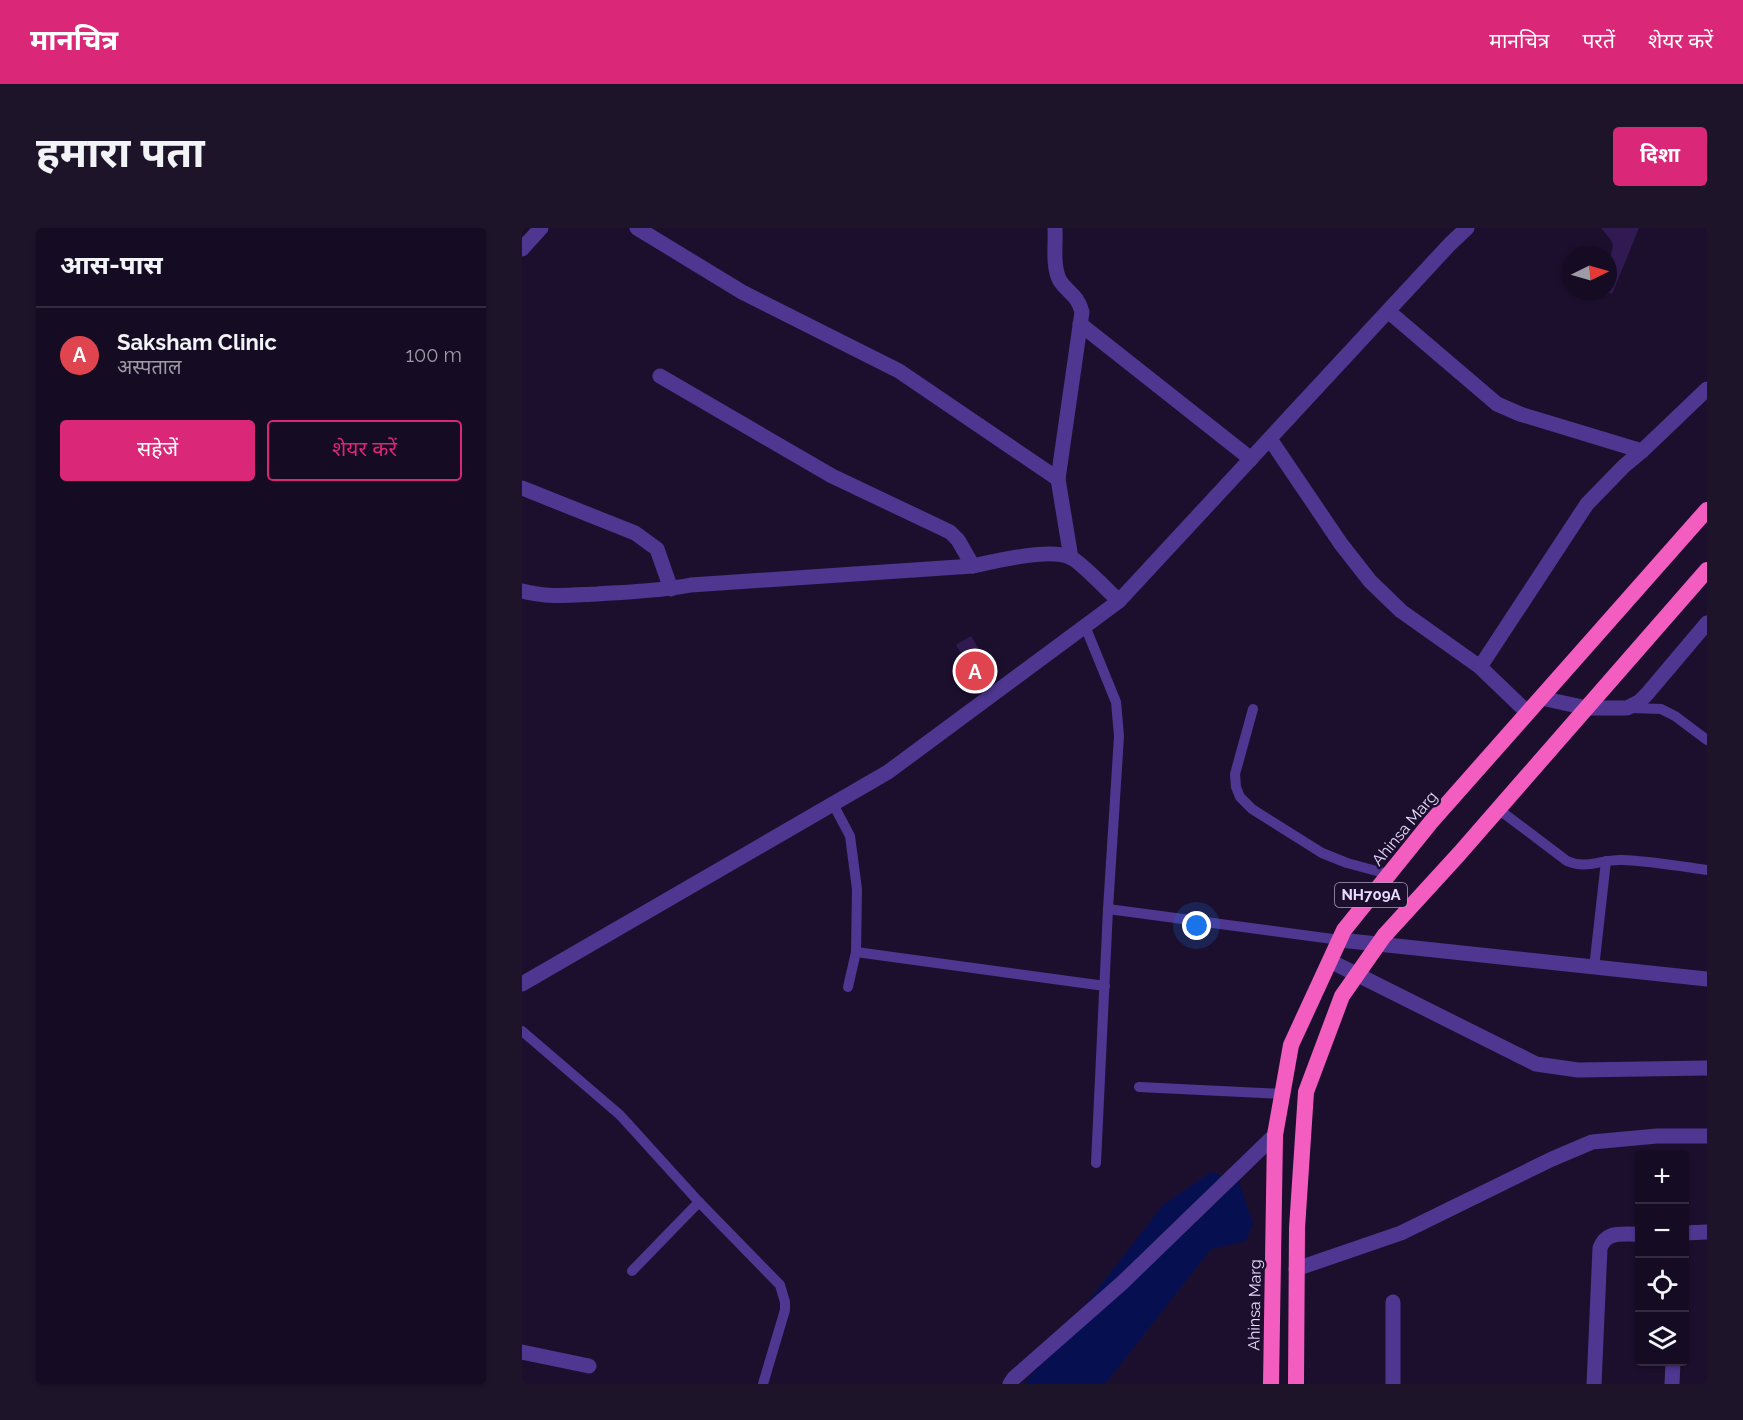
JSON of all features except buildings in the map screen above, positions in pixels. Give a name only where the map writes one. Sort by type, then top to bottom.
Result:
[{"type":"highway","name":"Ahinsa Marg","points":[[1271,1384],[1275,1135],[1291,1045],[1344,930],[1388,874],[1707,510]]},
{"type":"highway","name":"NH709A","points":[[1296,1384],[1297,1228],[1306,1092],[1342,996],[1377,945],[1707,570]]},
{"type":"street","points":[[522,249],[541,228]]},
{"type":"street","points":[[637,228],[742,291],[899,371],[1058,479]]},
{"type":"street","points":[[1056,228],[1056,268],[1060,280],[1079,299],[1082,312],[1058,479],[1071,558]]},
{"type":"street","points":[[522,984],[888,772],[1119,601],[1467,228]]},
{"type":"street","points":[[1388,311],[1497,404],[1520,414],[1642,451]]},
{"type":"street","points":[[1080,324],[1251,459]]},
{"type":"street","points":[[660,376],[832,476],[950,532],[958,540],[973,566]]},
{"type":"street","points":[[1480,667],[1587,504],[1624,466],[1707,389]]},
{"type":"street","points":[[1269,439],[1341,544],[1370,580],[1401,612],[1480,667],[1528,713]]},
{"type":"street","points":[[522,488],[635,532],[657,549],[671,589]]},
{"type":"street","points":[[522,591],[550,597],[671,589],[703,584],[973,566],[1052,554],[1071,558],[1119,601]]},
{"type":"street","points":[[1541,698],[1587,708],[1627,708],[1640,702],[1707,623]]},
{"type":"street","points":[[1340,940],[1707,979]]},
{"type":"street","points":[[1330,961],[1536,1064],[1578,1070],[1707,1068]]},
{"type":"street","points":[[1010,1384],[1122,1283],[1275,1135]]},
{"type":"street","points":[[1296,1269],[1401,1233],[1592,1142],[1658,1136],[1707,1136]]},
{"type":"street","points":[[1689,1233],[1707,1232]]},
{"type":"street","points":[[1594,1384],[1600,1248],[1603,1240],[1610,1235],[1635,1234]]},
{"type":"street","points":[[1393,1384],[1394,1302]]},
{"type":"street","points":[[522,1352],[589,1366]]},
{"type":"street","points":[[1672,1384],[1673,1366]]},
{"type":"lane","points":[[1085,626],[1116,702],[1119,725],[1096,1163]]},
{"type":"lane","points":[[1627,708],[1660,709],[1675,716],[1707,740]]},
{"type":"lane","points":[[1254,710],[1235,774],[1240,797],[1252,809],[1322,853],[1347,863],[1388,874]]},
{"type":"lane","points":[[833,804],[850,836],[857,890],[856,952],[848,987]]},
{"type":"lane","points":[[1498,809],[1567,861],[1576,865],[1585,866],[1606,861],[1647,862],[1707,870]]},
{"type":"lane","points":[[1594,968],[1606,861]]},
{"type":"lane","points":[[1108,909],[1340,940]]},
{"type":"lane","points":[[856,952],[1105,986]]},
{"type":"lane","points":[[522,1031],[620,1115],[699,1202],[775,1278],[783,1292],[785,1310],[762,1384]]},
{"type":"lane","points":[[1139,1087],[1282,1094]]},
{"type":"lane","points":[[632,1271],[699,1202]]},
{"type":"shaded area","points":[[1211,1172],[1239,1182],[1253,1223],[1246,1241],[1211,1249],[1105,1384],[1024,1384],[1163,1205]]},
{"type":"place","name":"Saksham Clinic","points":[[975,671]]}]
